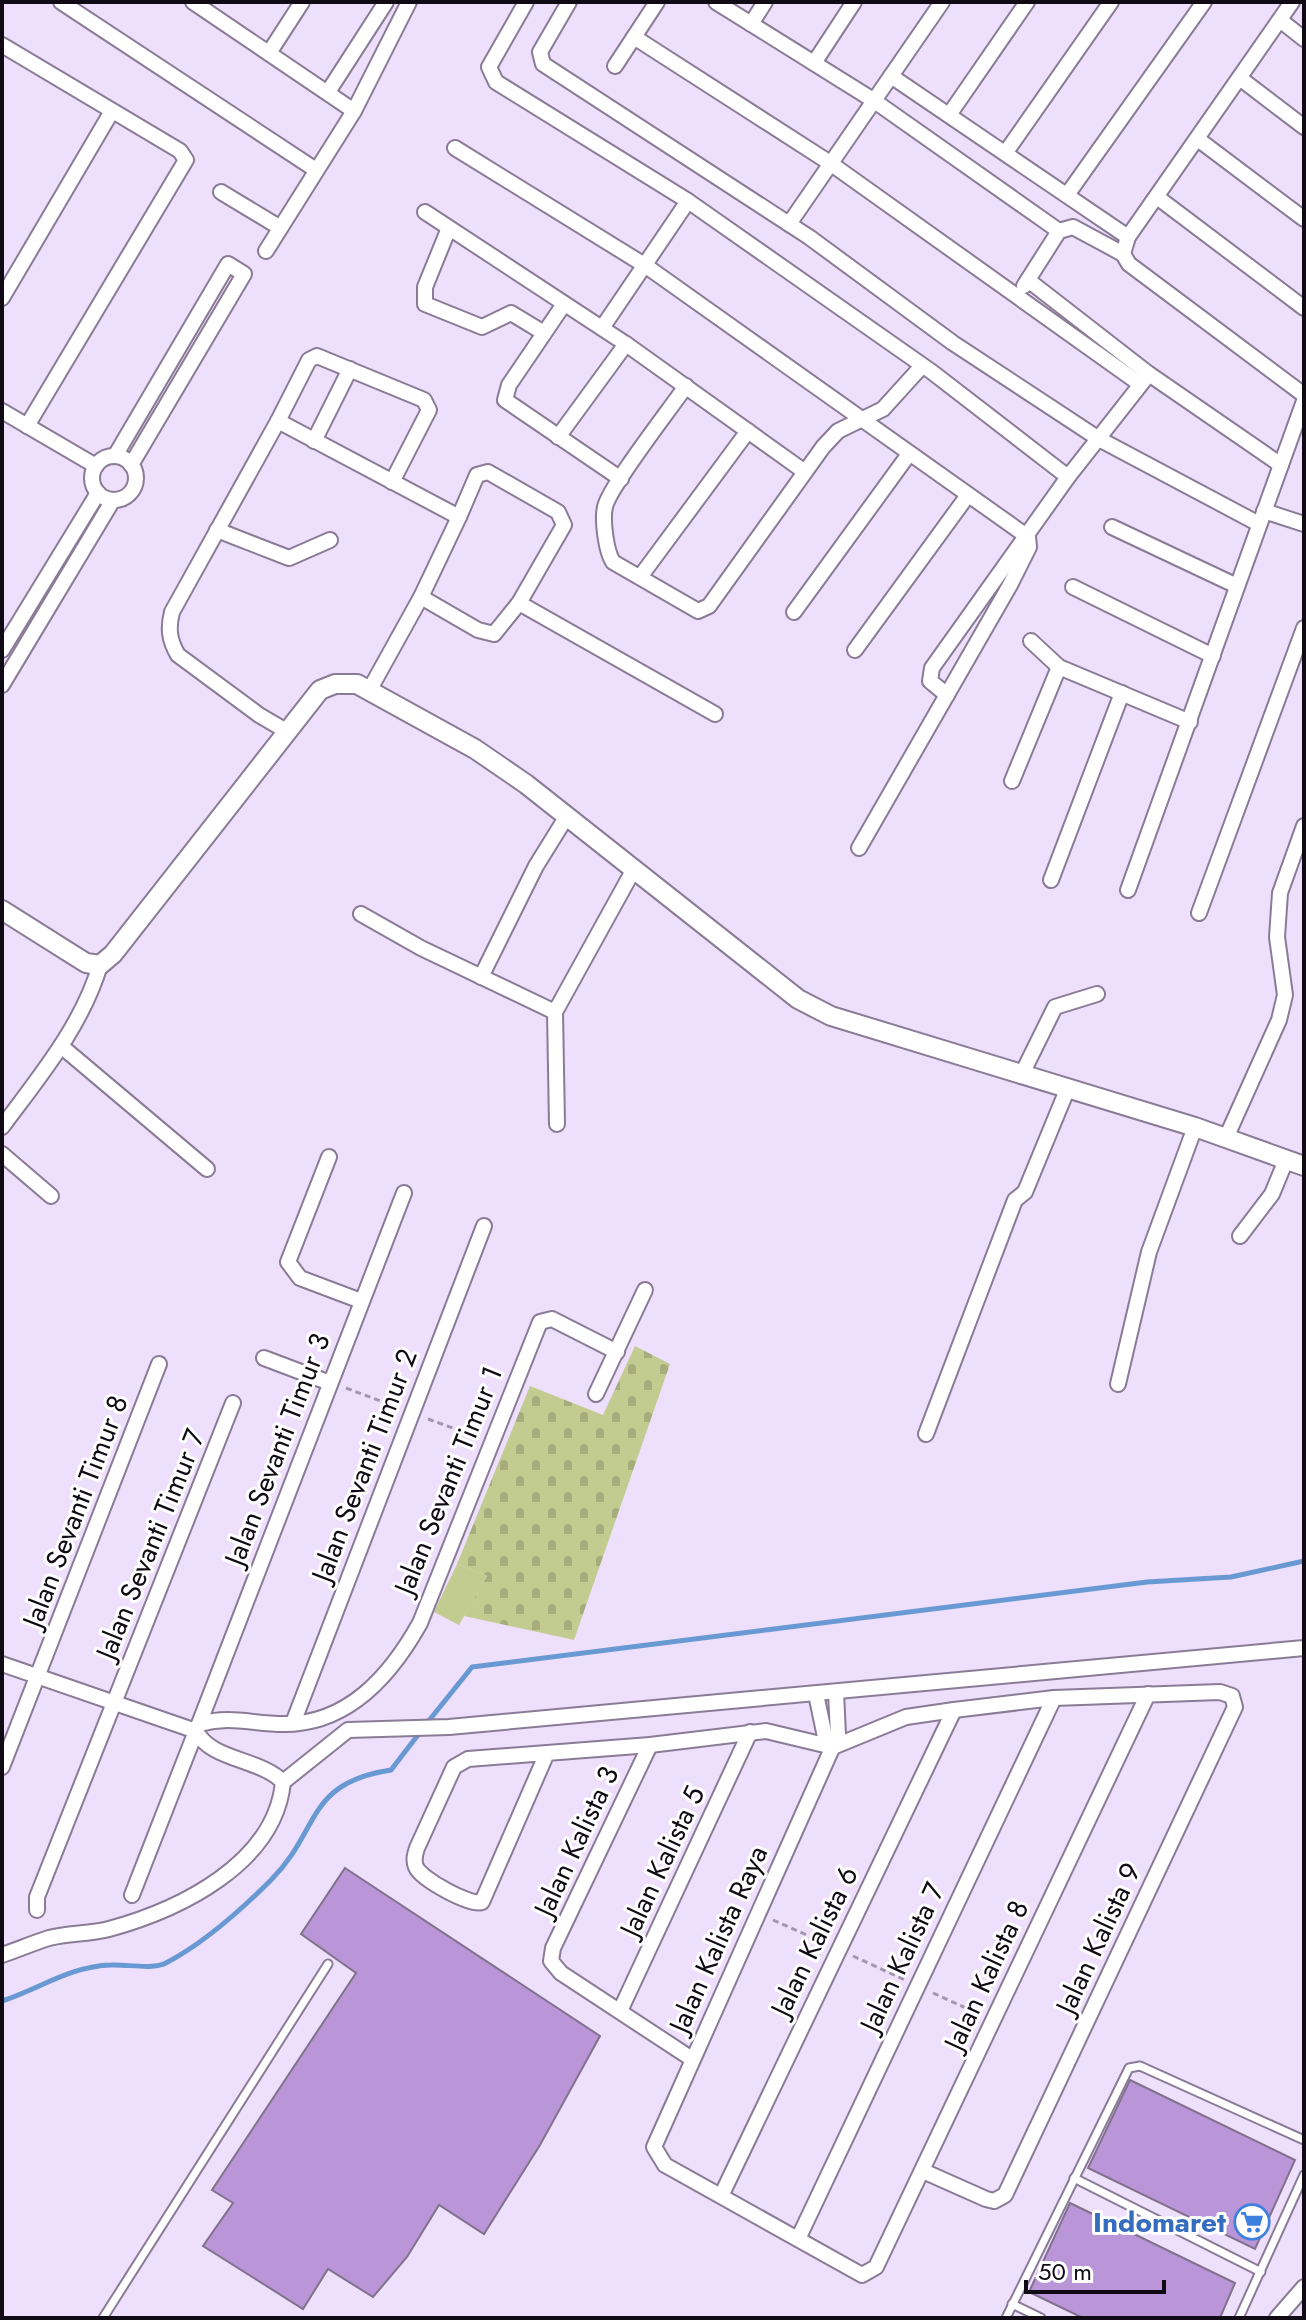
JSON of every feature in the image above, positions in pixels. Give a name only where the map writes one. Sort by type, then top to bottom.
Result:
[{"type":"street","points":[[61,2],[316,170]]},
{"type":"street","points":[[193,2],[215,8],[269,53],[354,111]]},
{"type":"street","points":[[269,53],[302,2]]},
{"type":"street","points":[[328,92],[386,2]]},
{"type":"street","points":[[266,251],[354,111],[409,2]]},
{"type":"street","points":[[526,2],[491,61],[491,78],[688,201],[922,366],[1068,477]]},
{"type":"street","points":[[569,2],[540,52],[543,64],[789,224],[953,343],[1099,439],[1261,517],[1304,524]]},
{"type":"street","points":[[615,66],[657,2]]},
{"type":"street","points":[[716,2],[873,100],[1059,231]]},
{"type":"street","points":[[751,24],[765,2]]},
{"type":"street","points":[[814,63],[854,2]]},
{"type":"street","points":[[789,224],[942,2]]},
{"type":"street","points":[[949,115],[1027,2]]},
{"type":"street","points":[[1006,152],[1111,2]]},
{"type":"street","points":[[1067,195],[1204,2]]},
{"type":"street","points":[[1123,254],[1128,237],[1199,140],[1292,2]]},
{"type":"street","points":[[1280,20],[1304,39]]},
{"type":"street","points":[[634,37],[830,163],[1017,296],[1281,465]]},
{"type":"street","points":[[2,45],[180,151],[186,160],[27,426]]},
{"type":"street","points":[[891,76],[1128,237]]},
{"type":"street","points":[[1241,79],[1304,127]]},
{"type":"street","points":[[2,298],[112,111]]},
{"type":"street","points":[[1199,140],[1304,219]]},
{"type":"street","points":[[455,148],[646,266],[1028,537]]},
{"type":"street","points":[[221,192],[279,227]]},
{"type":"street","points":[[1157,197],[1304,308]]},
{"type":"street","points":[[602,328],[688,201]]},
{"type":"street","points":[[425,212],[626,344],[805,472]]},
{"type":"street","points":[[1017,296],[1059,231],[1073,227],[1123,254],[1129,264],[1304,398],[1128,890]]},
{"type":"street","points":[[449,228],[425,287],[425,304],[482,327],[511,313],[544,333]]},
{"type":"street","points":[[115,456],[228,264],[244,274],[131,465]]},
{"type":"street","points":[[1028,280],[1144,379]]},
{"type":"street","points":[[564,304],[505,397],[507,402],[621,479]]},
{"type":"street","points":[[558,437],[626,344]]},
{"type":"street","points":[[288,732],[247,707],[178,655],[172,645],[169,625],[172,612],[309,360],[320,357],[428,404],[429,410],[392,482]]},
{"type":"street","points":[[686,386],[605,507],[609,555],[613,562],[694,610],[706,609],[838,431],[883,409],[922,366]]},
{"type":"street","points":[[314,441],[350,369]]},
{"type":"street","points":[[947,695],[933,685],[929,673],[1068,477],[1144,379]]},
{"type":"street","points":[[2,411],[96,466]]},
{"type":"street","points":[[278,421],[459,517]]},
{"type":"street","points":[[640,577],[748,431]]},
{"type":"street","points":[[794,612],[909,454]]},
{"type":"street","points":[[2,685],[113,500],[132,489],[136,475],[131,465],[115,456],[107,457],[96,466],[92,481],[98,493],[113,500]]},
{"type":"street","points":[[370,689],[421,597],[477,475],[484,471],[562,516],[562,530],[519,603],[490,636],[421,597]]},
{"type":"street","points":[[2,650],[98,493]]},
{"type":"street","points":[[855,650],[968,495]]},
{"type":"street","points":[[1112,527],[1237,586]]},
{"type":"street","points":[[217,530],[289,558],[330,540]]},
{"type":"street","points":[[859,848],[1027,554],[1028,537]]},
{"type":"street","points":[[1073,587],[1213,656]]},
{"type":"street","points":[[519,603],[715,714]]},
{"type":"street","points":[[1199,913],[1304,628]]},
{"type":"street","points":[[1031,641],[1059,667],[1190,722]]},
{"type":"street","points":[[1012,781],[1059,667]]},
{"type":"street","points":[[2,1127],[61,1046],[95,982],[100,965],[113,954],[327,687],[346,683],[370,689],[475,749],[567,816],[798,999],[857,1026],[1195,1127],[1304,1166]]},
{"type":"street","points":[[1051,880],[1122,693]]},
{"type":"street","points":[[481,977],[536,866],[567,816]]},
{"type":"street","points":[[1226,1138],[1279,1020],[1285,995],[1277,937],[1280,893],[1304,826]]},
{"type":"street","points":[[557,1124],[555,1012],[634,869]]},
{"type":"street","points":[[2,910],[86,963],[100,965]]},
{"type":"street","points":[[361,914],[555,1012]]},
{"type":"street","points":[[1021,1076],[1055,1007],[1097,994]]},
{"type":"street","points":[[61,1046],[207,1169]]},
{"type":"street","points":[[926,1434],[1015,1200],[1025,1192],[1067,1090]]},
{"type":"street","points":[[1118,1384],[1149,1252],[1195,1127]]},
{"type":"street","points":[[2,1154],[51,1196]]},
{"type":"street","points":[[329,1157],[290,1250],[289,1268],[300,1278],[361,1301]]},
{"type":"street","points":[[1240,1236],[1272,1194],[1286,1160]]},
{"type":"street","name":"Jalan Sevanti Timur 3","points":[[132,1895],[404,1193]]},
{"type":"street","name":"Jalan Sevanti Timur 2","points":[[293,1723],[484,1226]]},
{"type":"street","points":[[596,1394],[645,1290]]},
{"type":"street","name":"Jalan Sevanti Timur 1","points":[[293,1723],[348,1706],[382,1680],[401,1656],[420,1623],[540,1322],[552,1319],[617,1352]]},
{"type":"street","points":[[264,1358],[330,1383]]},
{"type":"street","name":"Jalan Sevanti Timur 8","points":[[2,1767],[159,1364]]},
{"type":"street","name":"Jalan Sevanti Timur 7","points":[[37,1910],[37,1897],[233,1403]]},
{"type":"street","points":[[2,1955],[50,1938],[107,1929],[146,1917],[210,1884],[252,1851],[279,1801],[283,1782],[348,1730],[449,1727],[1304,1648]]},
{"type":"street","points":[[2,1664],[115,1704],[197,1728],[224,1717],[293,1723]]},
{"type":"street","name":"Jalan Kalista Raya","points":[[722,2194],[665,2165],[655,2153],[692,2059],[833,1747],[840,1722],[836,1692]]},
{"type":"street","name":"Jalan Kalista 9","points":[[923,2171],[986,2199],[1000,2200],[1022,2163],[1235,1707],[1232,1696],[1220,1692],[1148,1694]]},
{"type":"street","points":[[816,1694],[825,1737],[833,1747]]},
{"type":"street","points":[[547,1753],[484,1899],[477,1904],[468,1903],[419,1872],[414,1861],[417,1848],[458,1763],[547,1753],[650,1745],[750,1732],[779,1733],[833,1747],[906,1717],[1054,1698],[1148,1694]]},
{"type":"street","name":"Jalan Kalista 8","points":[[798,2239],[857,2273],[867,2275],[876,2267],[1148,1694]]},
{"type":"street","name":"Jalan Kalista 7","points":[[798,2239],[1054,1698]]},
{"type":"street","name":"Jalan Kalista 6","points":[[722,2194],[954,1710]]},
{"type":"street","points":[[197,1728],[206,1744],[259,1766],[283,1782]]},
{"type":"street","name":"Jalan Kalista 5","points":[[620,2011],[750,1732]]},
{"type":"street","name":"Jalan Kalista 3","points":[[620,2011],[561,1973],[551,1961],[553,1948],[650,1745]]},
{"type":"street","points":[[620,2011],[692,2059]]},
{"type":"street","points":[[722,2194],[798,2239]]},
{"type":"street","points":[[1277,2318],[1304,2287]]},
{"type":"lane","points":[[103,2318],[328,1964]]},
{"type":"lane","points":[[1006,2318],[1123,2076],[1134,2065],[1304,2140]]},
{"type":"lane","points":[[1239,2318],[1304,2175]]},
{"type":"lane","points":[[1074,2178],[1261,2272]]},
{"type":"lane","points":[[1012,2304],[1041,2318]]},
{"type":"path","points":[[759,1913],[993,2021]]},
{"type":"green space","points":[[635,1346],[670,1364],[574,1640],[464,1616],[487,1576],[457,1564],[530,1386],[603,1415]]},
{"type":"green space","points":[[457,1564],[487,1576],[459,1625],[434,1612]]},
{"type":"building","points":[[345,1868],[600,2036],[540,2145],[484,2234],[439,2205],[407,2257],[373,2297],[328,2269],[303,2309],[203,2246],[233,2203],[212,2190],[356,1973],[301,1934]]},
{"type":"building","points":[[1130,2080],[1295,2160],[1255,2249],[1088,2168]]},
{"type":"building","points":[[1070,2203],[1235,2283],[1220,2318],[1083,2318],[1029,2292]]},
{"type":"waterway","points":[[427,1723],[472,1667],[1147,1582],[1231,1577],[1304,1561]]},
{"type":"waterway","points":[[2,2001],[82,1969],[111,1965],[154,1966],[166,1963],[194,1946],[271,1880],[299,1844],[328,1797],[363,1776],[391,1770],[421,1731]]},
{"type":"place","name":"Indomaret","points":[[1252,2222]]}]
